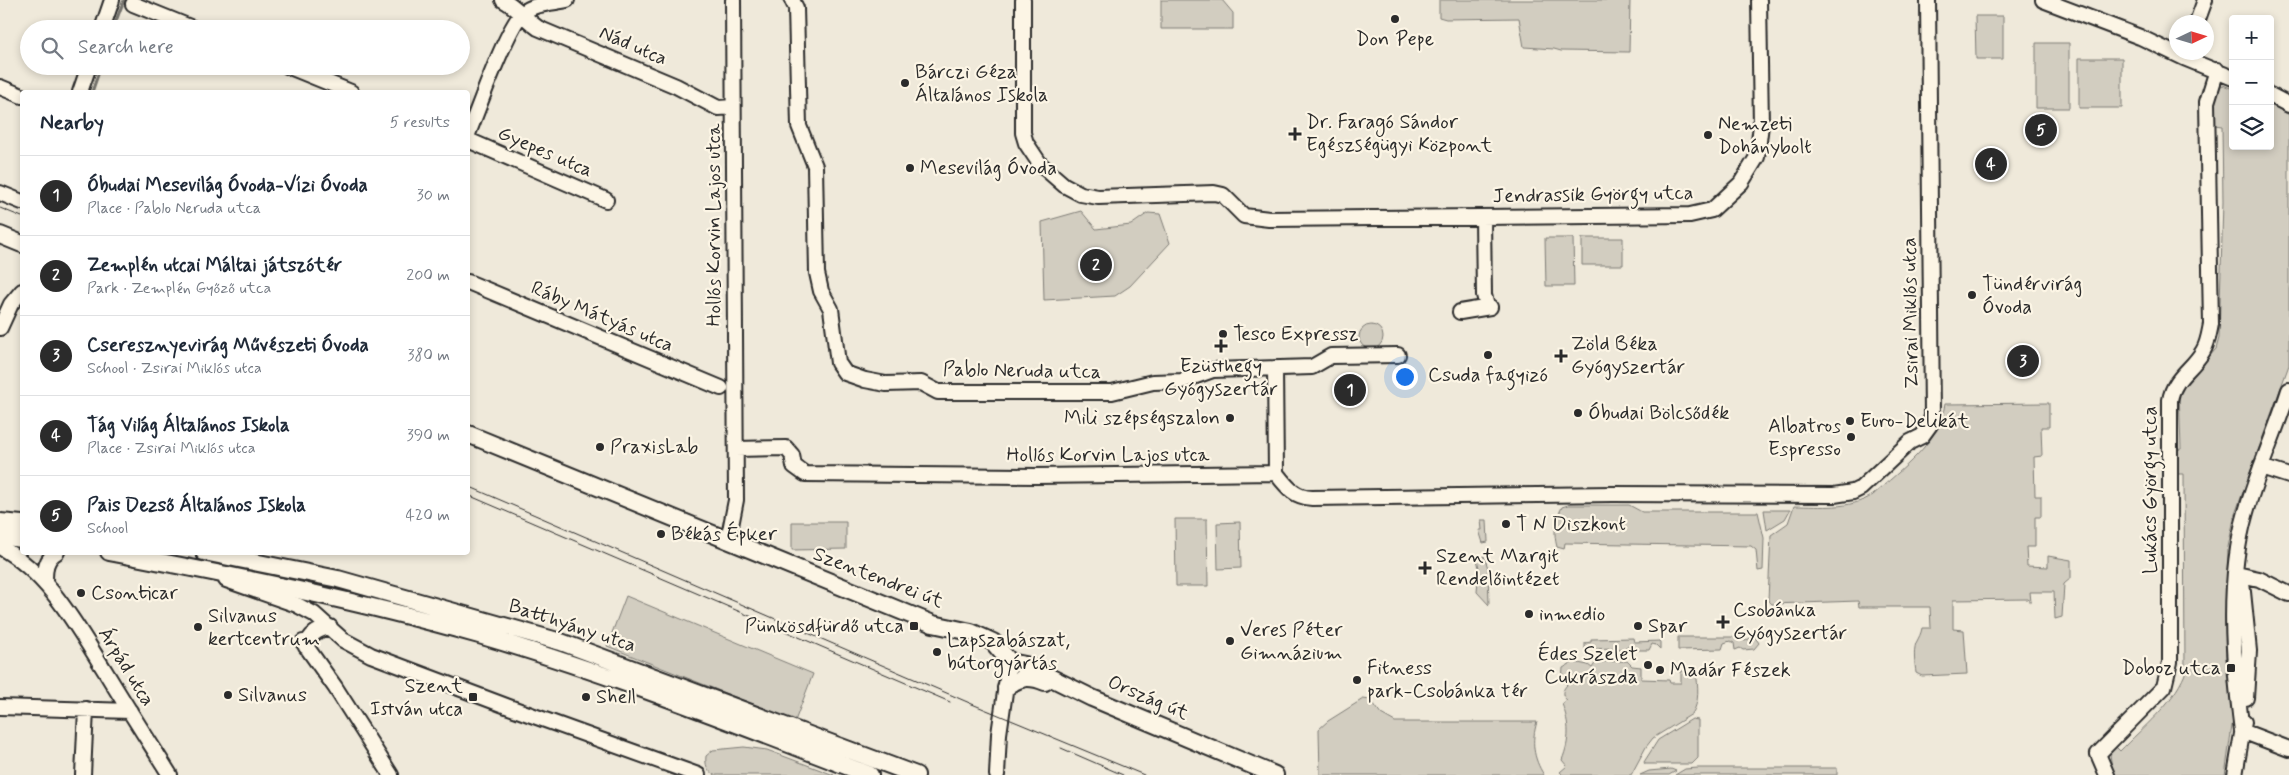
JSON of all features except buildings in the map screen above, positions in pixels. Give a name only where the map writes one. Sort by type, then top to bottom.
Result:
[{"type":"main road","points":[[0,235],[20,243]]},
{"type":"main road","name":"Szentendrei út","points":[[470,435],[728,542],[934,624],[971,632],[993,642],[1007,659]]},
{"type":"main road","points":[[0,522],[20,524]]},
{"type":"main road","points":[[0,536],[20,538]]},
{"type":"main road","name":"Batthyány utca","points":[[124,555],[341,598],[481,636],[623,683],[870,775]]},
{"type":"main road","name":"Batthyány utca","points":[[237,556],[338,580],[570,645],[916,775]]},
{"type":"main road","name":"Ország út","points":[[1007,659],[1012,663],[1026,665],[1077,691],[1275,775]]},
{"type":"main road","points":[[1006,688],[1020,678],[1028,678],[1077,691]]},
{"type":"street","points":[[105,20],[112,0]]},
{"type":"street","name":"Nád utca","points":[[503,0],[538,28],[676,86],[718,108],[733,107]]},
{"type":"street","points":[[470,129],[511,31],[522,14],[530,8],[567,0]]},
{"type":"street","name":"Hollós Korvin Lajos utca","points":[[728,542],[736,500],[733,0]]},
{"type":"street","name":"Jendrassik György utca","points":[[1023,0],[1023,116],[1026,143],[1040,164],[1069,189],[1081,194],[1098,197],[1219,194],[1227,198],[1244,216],[1253,219],[1690,215],[1712,210],[1741,183],[1752,168],[1757,157],[1761,126],[1759,0]]},
{"type":"street","name":"Zsirai Miklós utca","points":[[1276,473],[1294,494],[1303,497],[1846,494],[1861,488],[1910,442],[1922,436],[1931,420],[1928,0]]},
{"type":"street","points":[[2043,0],[2099,20],[2229,76]]},
{"type":"street","points":[[2200,15],[2205,0]]},
{"type":"street","points":[[133,4],[173,20]]},
{"type":"street","name":"Pablo Neruda utca","points":[[794,4],[799,126],[815,166],[817,273],[821,291],[831,309],[838,363],[845,373],[875,383],[921,383],[938,392],[1112,392],[1153,382],[1182,381],[1213,370],[1312,366],[1331,356],[1398,355]]},
{"type":"street","name":"Lukács György utca","points":[[2107,775],[2098,754],[2164,687],[2170,662],[2170,400],[2172,388],[2202,353],[2207,342],[2211,324],[2207,102],[2217,70]]},
{"type":"street","points":[[81,90],[86,75]]},
{"type":"street","points":[[308,75],[346,90]]},
{"type":"street","points":[[0,86],[20,95]]},
{"type":"street","points":[[2274,97],[2289,105]]},
{"type":"street","name":"Gyepes utca","points":[[470,141],[606,200]]},
{"type":"street","points":[[0,193],[20,201]]},
{"type":"street","points":[[1460,312],[1490,308],[1487,306],[1484,295],[1483,217]]},
{"type":"street","name":"Ráby Mátyás utca","points":[[470,283],[721,388]]},
{"type":"street","points":[[0,328],[11,304],[20,293]]},
{"type":"street","points":[[1275,368],[1276,473]]},
{"type":"street","points":[[2242,731],[2233,643],[2238,552],[2246,513],[2289,390]]},
{"type":"street","name":"Hollós Korvin Lajos utca","points":[[736,449],[786,448],[792,455],[794,466],[805,474],[1045,476],[1276,473]]},
{"type":"street","points":[[2261,466],[2289,476]]},
{"type":"street","name":"Árpád utca","points":[[0,547],[27,564],[45,582],[74,623],[170,775]]},
{"type":"street","points":[[2235,775],[2246,711],[2249,651],[2238,552]]},
{"type":"street","points":[[45,582],[45,568],[48,559],[53,555]]},
{"type":"street","name":"Batthyány utca","points":[[200,570],[296,605],[314,614],[344,640],[371,655],[508,707],[698,775]]},
{"type":"street","points":[[2241,575],[2258,580],[2289,594]]},
{"type":"street","points":[[330,627],[316,631],[304,644],[335,687],[391,775]]},
{"type":"street","points":[[997,775],[999,734],[1008,666],[1007,659]]},
{"type":"street","points":[[0,707],[130,711]]},
{"type":"street","points":[[83,775],[86,709]]},
{"type":"street","points":[[2242,731],[2289,749]]},
{"type":"shaded area","points":[[1161,0],[1222,0],[1233,13],[1233,29],[1161,29]]},
{"type":"shaded area","points":[[1439,0],[1630,0],[1629,52],[1561,51],[1524,47],[1519,18],[1446,19],[1439,17]]},
{"type":"shaded area","points":[[1975,16],[2003,16],[2003,59],[1976,59]]},
{"type":"shaded area","points":[[2036,43],[2069,43],[2069,108],[2036,108]]},
{"type":"shaded area","points":[[2079,58],[2122,58],[2122,108],[2079,108]]},
{"type":"shaded area","points":[[2223,85],[2229,87],[2229,150],[2274,150],[2274,106],[2289,115],[2289,365],[2235,514],[2228,547],[2225,626],[2226,657],[2234,712],[2225,775],[2113,775],[2110,754],[2113,744],[2120,751],[2165,706],[2185,674],[2184,474],[2177,474],[2174,469],[2175,450],[2181,449],[2179,390],[2216,349],[2219,338],[2223,202],[2222,126],[2214,125],[2214,95],[2217,88]]},
{"type":"shaded area","points":[[1081,211],[1096,229],[1131,225],[1148,213],[1160,214],[1170,243],[1130,286],[1115,296],[1044,300],[1042,222]]},
{"type":"shaded area","points":[[1545,238],[1573,238],[1574,286],[1546,286]]},
{"type":"shaded area","points":[[1582,238],[1623,238],[1623,265],[1582,265]]},
{"type":"shaded area","points":[[1371,325],[1380,328],[1383,337],[1380,346],[1371,349],[1362,346],[1359,337],[1362,328]]},
{"type":"shaded area","points":[[2049,403],[2049,427],[2041,427],[2042,456],[2034,457],[2035,496],[2041,496],[2041,517],[2035,517],[2035,547],[2026,547],[2027,566],[2048,567],[2048,556],[2071,560],[2071,578],[2064,584],[2062,617],[2055,619],[2054,592],[2030,592],[2031,602],[2027,599],[1953,600],[1953,629],[1964,630],[1967,674],[1922,676],[1916,673],[1914,658],[1916,643],[1922,628],[1931,628],[1930,607],[1859,607],[1858,601],[1772,604],[1768,600],[1771,535],[1788,523],[1794,506],[1845,505],[1864,500],[1873,495],[1907,465],[1927,444],[1941,418],[1945,404]]},
{"type":"shaded area","points":[[1568,505],[1629,505],[1642,512],[1758,512],[1764,538],[1763,570],[1758,571],[1756,550],[1751,546],[1565,543],[1564,549],[1557,547],[1555,536],[1556,522],[1562,507]]},
{"type":"shaded area","points":[[1764,510],[1790,510],[1785,519],[1767,530]]},
{"type":"shaded area","points":[[1175,519],[1207,519],[1208,586],[1176,586]]},
{"type":"shaded area","points":[[1481,520],[1487,520],[1488,542],[1483,543],[1479,530],[1482,530]]},
{"type":"shaded area","points":[[792,522],[846,522],[846,549],[792,550]]},
{"type":"shaded area","points":[[1240,522],[1241,568],[1218,569],[1217,523]]},
{"type":"shaded area","points":[[1484,556],[1488,568],[1489,605],[1477,592],[1479,568],[1477,559]]},
{"type":"shaded area","points":[[626,596],[813,674],[795,721],[607,646]]},
{"type":"shaded area","points":[[1754,636],[1759,643],[1754,649],[1743,650],[1740,648],[1735,650],[1734,643],[1730,641],[1724,643],[1722,649],[1678,650],[1678,637],[1739,637],[1745,641]]},
{"type":"shaded area","points":[[1633,638],[1634,642],[1660,641],[1660,649],[1652,644],[1649,650],[1637,650],[1632,644],[1623,650],[1617,648],[1585,649],[1585,643],[1591,642],[1591,639]]},
{"type":"shaded area","points":[[1627,661],[1632,666],[1641,667],[1641,679],[1669,680],[1670,683],[1681,683],[1681,671],[1696,672],[1698,688],[1695,709],[1692,714],[1653,738],[1631,775],[1563,775],[1560,772],[1567,766],[1562,760],[1568,732],[1562,704],[1567,700],[1563,695],[1567,685],[1562,679],[1563,668],[1573,662],[1588,665],[1592,668],[1596,662]]},
{"type":"shaded area","points":[[1363,699],[1371,700],[1381,714],[1395,722],[1537,722],[1534,749],[1537,762],[1544,775],[1320,775],[1319,729],[1328,721]]},
{"type":"shaded area","points":[[1692,719],[1698,720],[1698,758],[1692,764],[1645,764],[1644,762],[1658,740]]},
{"type":"shaded area","points":[[744,747],[767,750],[834,775],[714,775],[708,769],[706,756],[713,750]]},
{"type":"shaded area","points":[[1837,768],[1837,775],[1675,775],[1685,769]]},
{"type":"shaded area","points":[[1671,769],[1676,771],[1669,775],[1640,775],[1649,771]]},
{"type":"waterway","points":[[116,20],[124,0]]},
{"type":"waterway","points":[[93,90],[98,75]]},
{"type":"tram line","points":[[0,208],[20,216]]},
{"type":"tram line","points":[[470,487],[972,704],[1144,775]]},
{"type":"tram line","points":[[470,496],[950,702]]},
{"type":"tram line","points":[[1061,748],[1123,775]]},
{"type":"place","name":"Don Pepe","points":[[1395,19]]},
{"type":"place","name":"Bárczi Géza Általános Iskola","points":[[905,83]]},
{"type":"place","name":"Pais Dezső Általános Iskola","points":[[2041,130]]},
{"type":"place","name":"Dr. Faragó Sándor Egészségügyi Központ","points":[[1295,134]]},
{"type":"place","name":"Nemzeti Dohánybolt","points":[[1708,135]]},
{"type":"place","name":"Tág Világ Általános Iskola","points":[[1991,164]]},
{"type":"place","name":"Mesevilág Óvoda","points":[[910,168]]},
{"type":"place","name":"Zemplén utcai Máltai játszótér","points":[[1096,265]]},
{"type":"place","name":"Tündérvirág Óvoda","points":[[1972,295]]},
{"type":"place","name":"Tesco Expressz","points":[[1223,334]]},
{"type":"place","name":"Ezüsthegy Gyógyszertár","points":[[1221,346]]},
{"type":"place","name":"Csuda fagyizó","points":[[1488,355]]},
{"type":"place","name":"Zöld Béka Gyógyszertár","points":[[1561,356]]},
{"type":"place","name":"Cseresznyevirág Művészeti Óvoda","points":[[2023,361]]},
{"type":"place","name":"Óbudai Mesevilág Óvoda-Vízi Óvoda","points":[[1350,390]]},
{"type":"place","name":"Óbudai Bölcsődék","points":[[1578,413]]},
{"type":"place","name":"Mili szépségszalon","points":[[1230,418]]},
{"type":"place","name":"Euro-Delikát","points":[[1850,421]]},
{"type":"place","name":"Albatros Espresso","points":[[1851,437]]},
{"type":"place","name":"PraxisLab","points":[[600,447]]},
{"type":"place","name":"T N Diszkont","points":[[1506,524]]},
{"type":"place","name":"Békás Épker","points":[[661,534]]},
{"type":"place","name":"Szent Margit Rendelőintézet","points":[[1425,568]]},
{"type":"place","name":"Csonticar","points":[[81,593]]},
{"type":"place","name":"inmedio","points":[[1529,614]]},
{"type":"place","name":"Csobánka Gyógyszertár","points":[[1723,622]]},
{"type":"place","name":"Pünkösdfürdő utca","points":[[914,626]]},
{"type":"place","name":"Spar","points":[[1638,626]]},
{"type":"place","name":"Silvanus kertcentrum","points":[[198,627]]},
{"type":"place","name":"Veres Péter Gimnázium","points":[[1230,641]]},
{"type":"place","name":"Lapszabászat, bútorgyártás","points":[[937,652]]},
{"type":"place","name":"Édes Szelet Cukrászda","points":[[1648,665]]},
{"type":"place","name":"Doboz utca","points":[[2231,668]]},
{"type":"place","name":"Madár Fészek","points":[[1660,670]]},
{"type":"place","name":"Fitness park-Csobánka tér","points":[[1357,680]]},
{"type":"place","name":"Silvanus","points":[[228,695]]},
{"type":"place","name":"Szent István utca","points":[[473,697]]},
{"type":"place","name":"Shell","points":[[586,697]]}]
